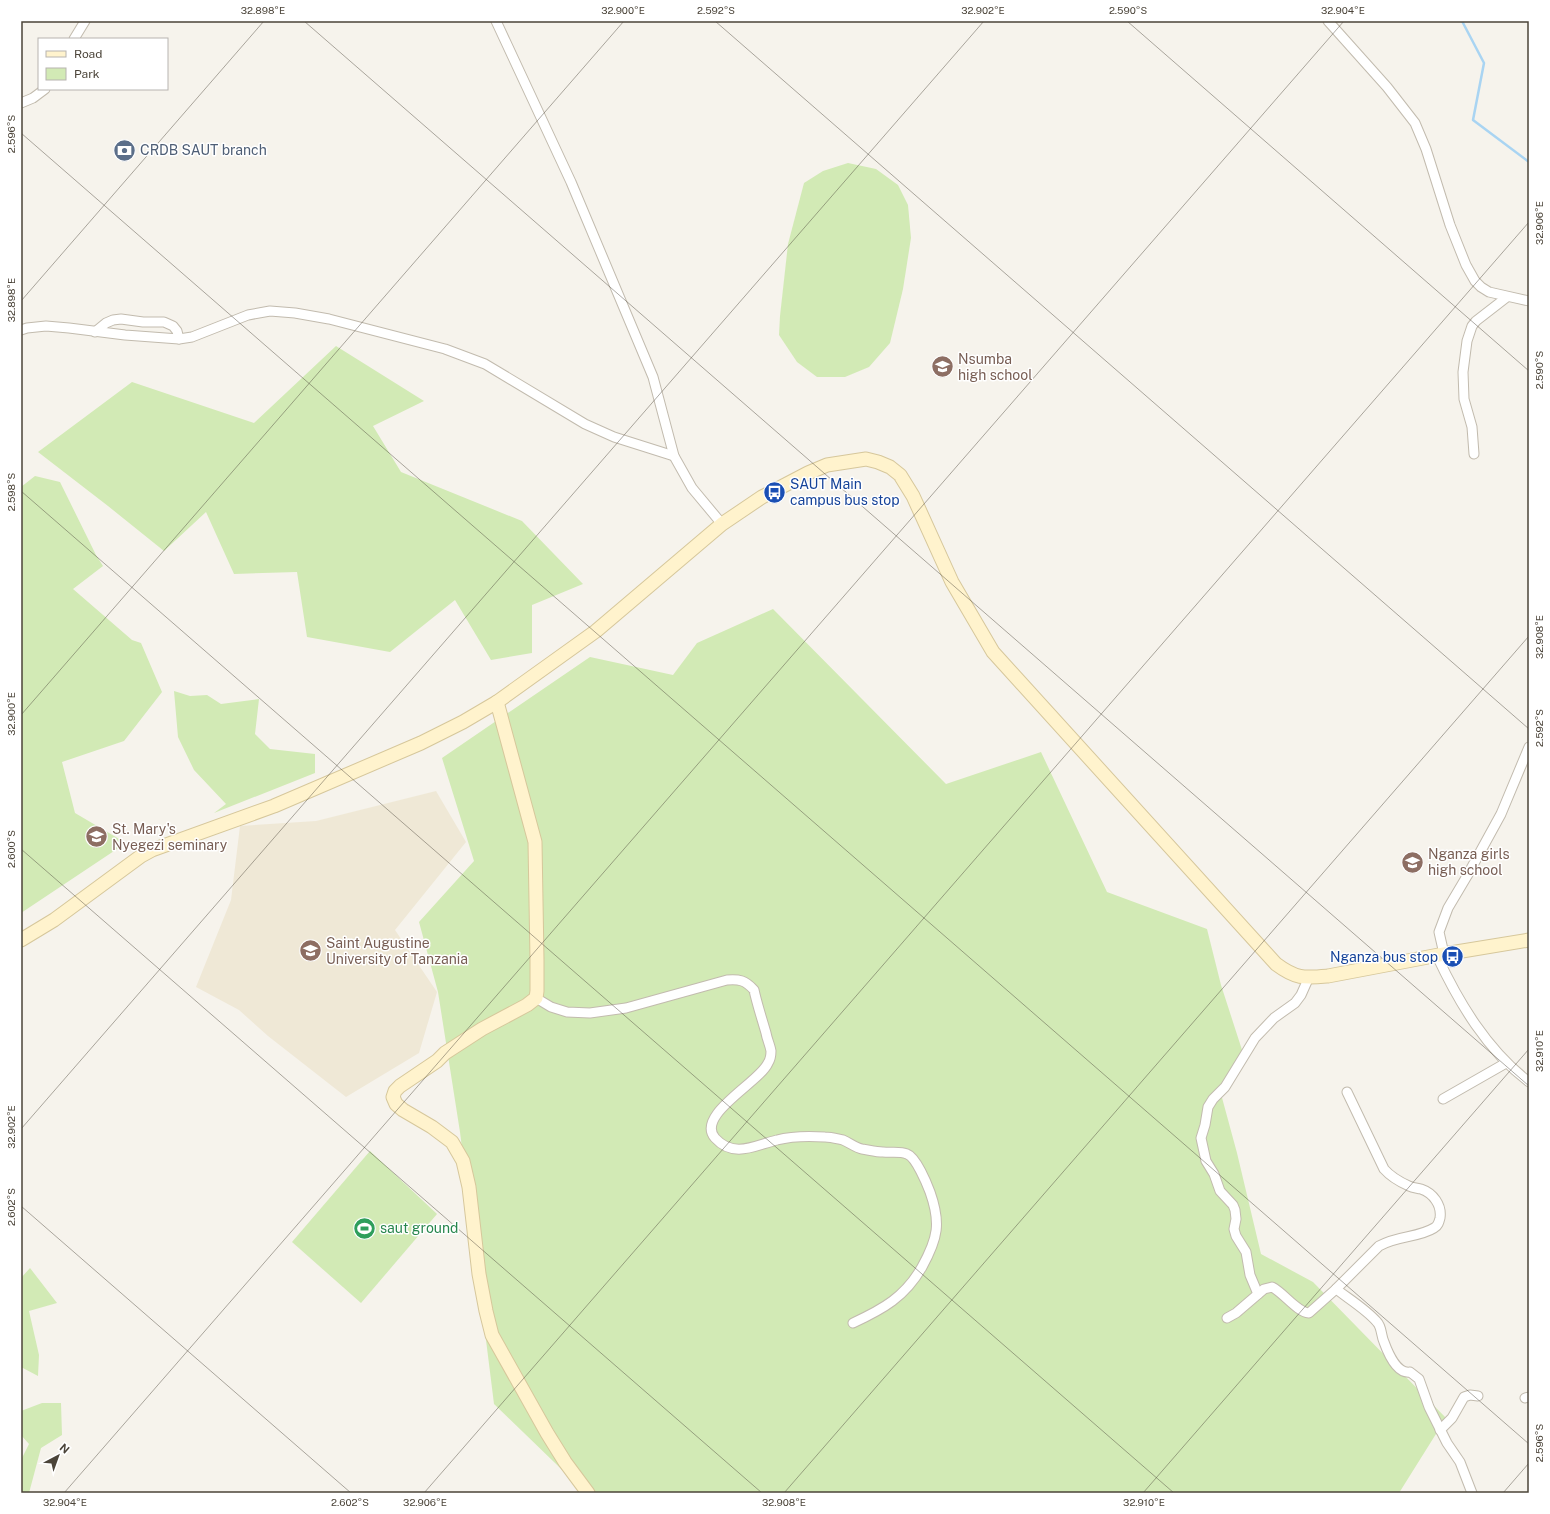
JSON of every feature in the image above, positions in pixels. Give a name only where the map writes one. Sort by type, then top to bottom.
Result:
[{"type":"main road","points":[[21,940],[54,920],[141,856],[152,850],[274,806],[413,746],[463,722],[497,702],[596,631],[722,524],[788,482],[827,465],[866,459],[890,467],[900,475],[913,496],[952,582],[993,652],[1276,964],[1297,976],[1328,976],[1529,940]]},
{"type":"main road","points":[[497,702],[535,842],[537,960],[536,998],[527,1005],[482,1029],[444,1053],[437,1062],[400,1086],[395,1091],[393,1097],[396,1104],[403,1110],[452,1142],[463,1161],[469,1187],[479,1274],[492,1335],[547,1433],[565,1462],[588,1493]]},
{"type":"street","points":[[75,38],[85,21]]},
{"type":"street","points":[[496,21],[574,188],[651,371],[674,456],[692,488],[722,524]]},
{"type":"street","points":[[1328,21],[1388,87],[1415,123],[1426,149],[1450,225],[1466,265],[1475,281],[1489,292],[1529,301]]},
{"type":"street","points":[[21,103],[33,98],[44,90]]},
{"type":"street","points":[[1474,454],[1472,427],[1464,399],[1463,372],[1467,341],[1472,326],[1476,321],[1507,297]]},
{"type":"street","points":[[21,330],[46,326],[95,332],[180,339],[192,337],[248,315],[270,311],[295,313],[329,319],[445,349],[485,364],[521,387],[585,424],[614,437],[674,456]]},
{"type":"street","points":[[95,332],[106,323],[113,320],[121,319],[143,322],[164,322],[169,324],[177,331],[180,339]]},
{"type":"street","points":[[143,322],[161,338]]},
{"type":"street","points":[[1529,747],[1501,814],[1448,908],[1439,932],[1440,955],[1454,991],[1506,1063],[1529,1082]]},
{"type":"street","points":[[1258,1294],[1250,1276],[1246,1252],[1236,1236],[1234,1229],[1236,1219],[1235,1210],[1233,1205],[1220,1191],[1214,1174],[1206,1161],[1201,1138],[1206,1125],[1208,1107],[1213,1099],[1225,1087],[1255,1038],[1274,1018],[1294,1003],[1301,995],[1309,977]]},
{"type":"street","points":[[536,998],[551,1007],[567,1012],[590,1013],[626,1008],[726,980],[737,979],[747,982],[754,990],[771,1051],[770,1057],[768,1063],[761,1072],[718,1111],[711,1122],[711,1130],[714,1137],[727,1146],[742,1149],[754,1147],[778,1139],[806,1136],[828,1137],[843,1140],[860,1149],[908,1154],[914,1159],[928,1188],[936,1210],[934,1241],[917,1274],[902,1294],[880,1311],[853,1323]]},
{"type":"street","points":[[1443,1099],[1506,1063]]},
{"type":"street","points":[[1227,1318],[1245,1306],[1264,1289],[1272,1287],[1280,1292],[1302,1312],[1309,1313],[1336,1289],[1379,1246],[1387,1241],[1426,1232],[1436,1228],[1440,1214],[1436,1200],[1429,1193],[1410,1187],[1390,1176],[1384,1169],[1347,1092]]},
{"type":"street","points":[[1336,1289],[1379,1323],[1386,1348],[1398,1367],[1406,1373],[1410,1372],[1420,1379],[1429,1407],[1447,1444],[1460,1462],[1472,1493]]},
{"type":"street","points":[[1440,1430],[1452,1418],[1464,1397],[1470,1395],[1478,1396]]},
{"type":"shaded area","name":"Saint Augustine University of Tanzania","points":[[436,791],[466,842],[395,930],[437,992],[419,1053],[346,1097],[268,1036],[239,1010],[196,987],[231,900],[240,826],[316,821]]},
{"type":"green space","points":[[848,163],[876,169],[898,185],[908,205],[911,238],[903,289],[890,343],[869,367],[845,377],[817,377],[797,362],[779,335],[788,244],[804,183],[823,171]]},
{"type":"green space","points":[[336,346],[424,401],[373,426],[401,472],[522,521],[583,584],[532,605],[532,653],[491,660],[455,600],[390,652],[307,637],[297,572],[234,574],[206,512],[164,551],[38,452],[132,382],[254,423]]},
{"type":"green space","points":[[35,476],[60,482],[96,555],[103,566],[73,589],[132,640],[141,643],[162,692],[124,741],[62,762],[75,813],[126,843],[21,913],[21,487]]},
{"type":"green space","points":[[773,609],[946,784],[1041,752],[1107,892],[1207,929],[1221,985],[1243,1053],[1221,1094],[1237,1153],[1261,1254],[1313,1282],[1446,1418],[1399,1493],[586,1493],[494,1404],[460,1132],[438,992],[419,922],[474,861],[442,758],[590,657],[673,675],[697,643]]},
{"type":"green space","points":[[174,691],[190,696],[207,695],[221,704],[259,699],[255,734],[270,749],[315,754],[315,773],[214,813],[226,804],[194,770],[178,737]]},
{"type":"green space","name":"saut ground","points":[[370,1151],[437,1214],[361,1303],[292,1242]]},
{"type":"green space","points":[[30,1268],[57,1303],[29,1311],[39,1355],[38,1376],[21,1367],[21,1278]]},
{"type":"green space","points":[[42,1403],[61,1403],[62,1435],[41,1448],[29,1493],[21,1493],[21,1460],[29,1444],[21,1435],[21,1411]]},
{"type":"waterway","points":[[1462,21],[1484,63],[1473,120],[1529,162]]},
{"type":"place","name":"CRDB SAUT branch","points":[[125,150]]},
{"type":"place","name":"Nsumba high school","points":[[942,367]]},
{"type":"place","name":"SAUT Main campus bus stop","points":[[775,492]]},
{"type":"place","name":"St. Mary's Nyegezi seminary","points":[[96,837]]},
{"type":"place","name":"Nganza girls high school","points":[[1412,862]]},
{"type":"place","name":"Saint Augustine University of Tanzania","points":[[310,951]]},
{"type":"place","name":"Nganza bus stop","points":[[1453,957]]},
{"type":"place","name":"saut ground","points":[[365,1228]]}]
